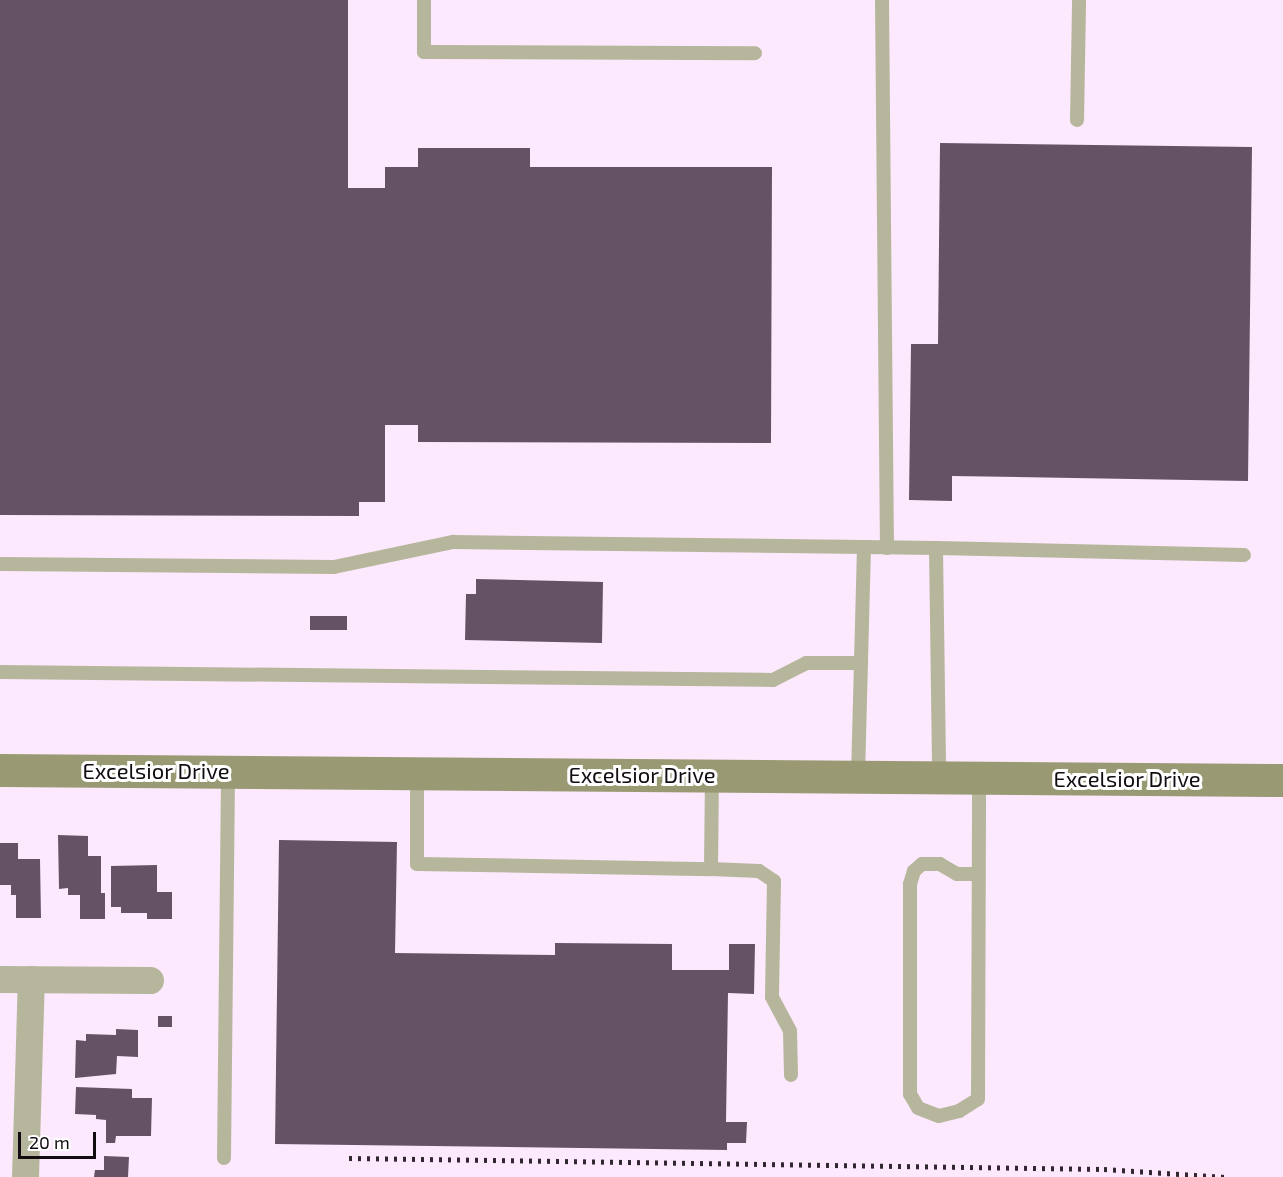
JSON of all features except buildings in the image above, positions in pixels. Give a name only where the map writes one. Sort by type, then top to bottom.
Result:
[{"type":"main road","name":"Excelsior Drive","points":[[0,770],[1283,780]]},
{"type":"street","points":[[0,979],[150,980]]},
{"type":"street","points":[[25,1177],[31,979]]},
{"type":"lane","points":[[424,0],[424,52],[755,53]]},
{"type":"lane","points":[[882,0],[887,548]]},
{"type":"lane","points":[[1077,120],[1079,0]]},
{"type":"lane","points":[[0,564],[334,567],[453,542],[936,548],[1244,555]]},
{"type":"lane","points":[[858,776],[864,547]]},
{"type":"lane","points":[[936,548],[939,777]]},
{"type":"lane","points":[[0,672],[773,680],[806,663],[861,663]]},
{"type":"lane","points":[[224,1158],[228,771]]},
{"type":"lane","points":[[417,774],[417,864],[759,871],[774,881],[772,997],[790,1031],[791,1075]]},
{"type":"lane","points":[[711,870],[712,776]]},
{"type":"lane","points":[[977,874],[957,874],[940,864],[922,864],[914,871],[910,884],[910,1094],[918,1108],[939,1116],[959,1111],[978,1099],[979,778]]},
{"type":"railway","points":[[349,1158],[1104,1169],[1226,1177]]}]
